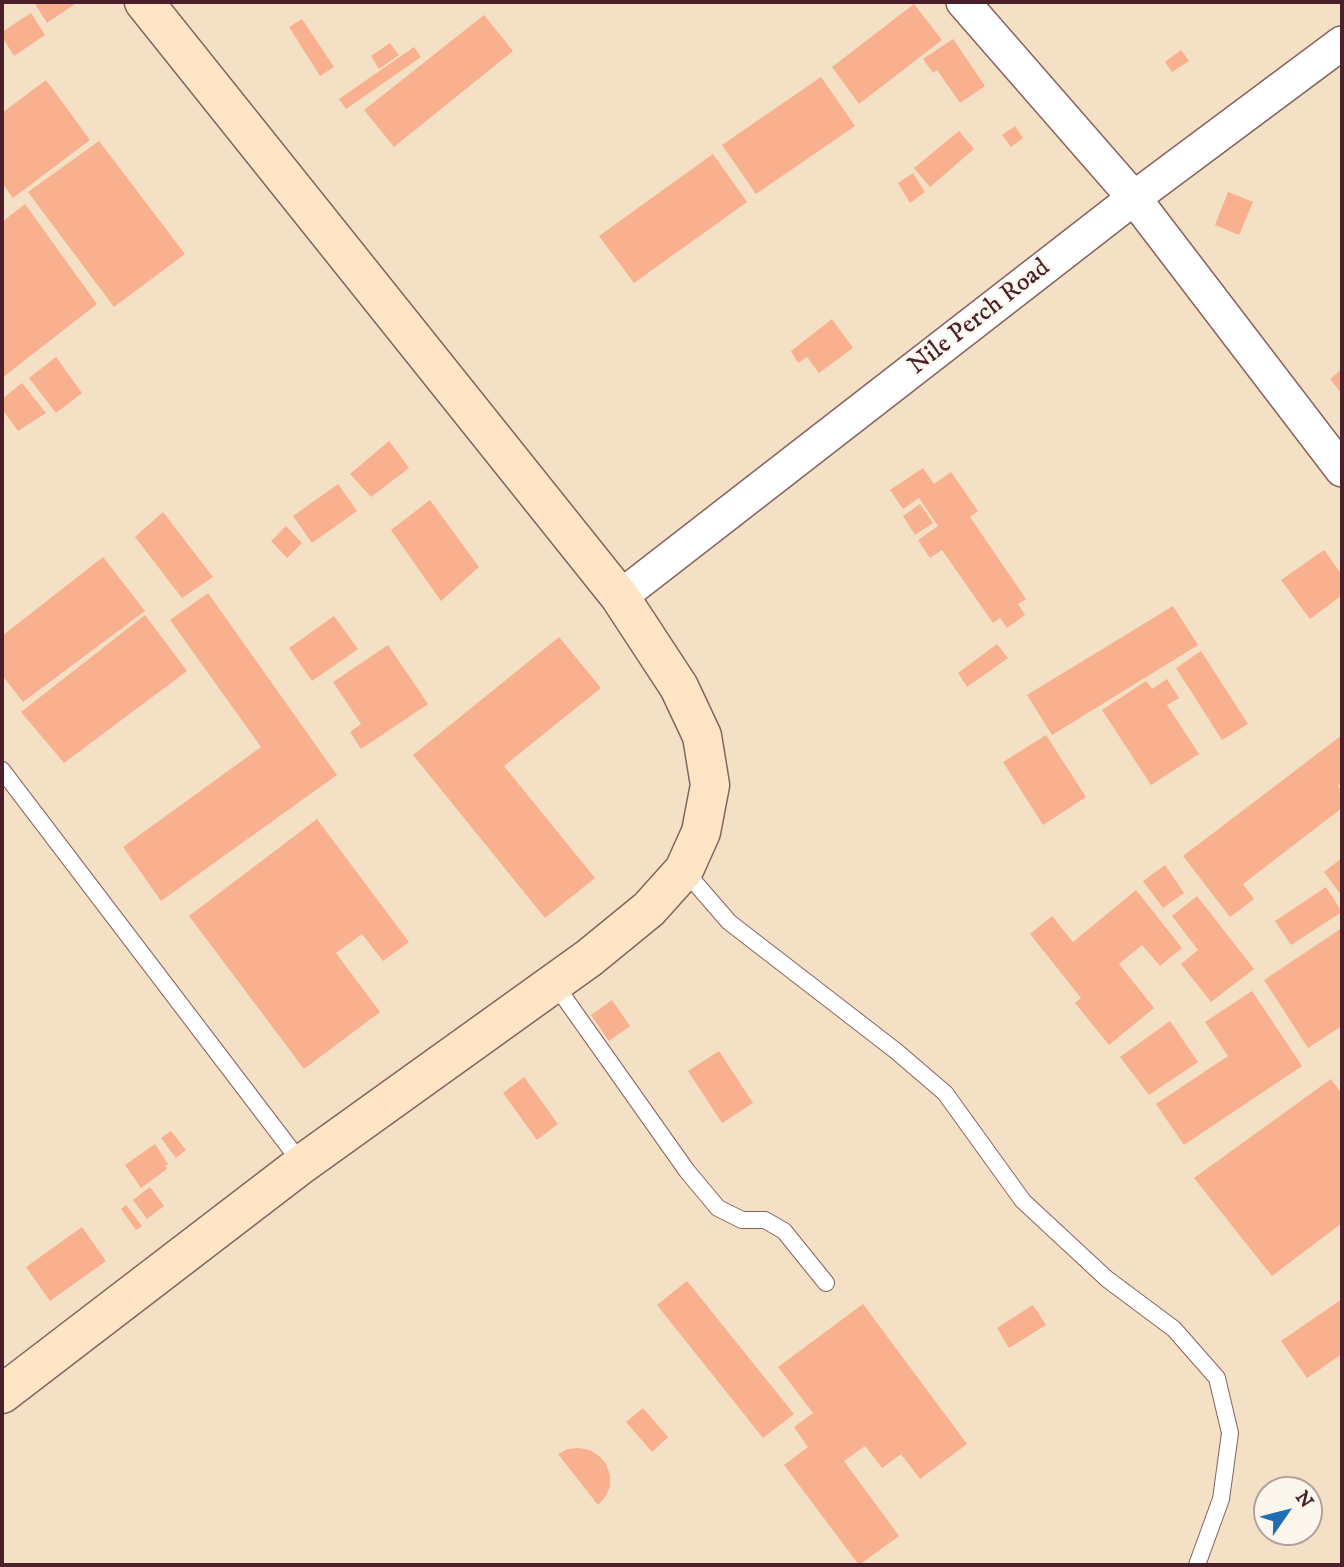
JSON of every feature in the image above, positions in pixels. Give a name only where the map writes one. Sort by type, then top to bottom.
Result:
[{"type":"street","points":[[2,1394],[302,1164],[589,958],[649,909],[684,870],[701,832],[710,785],[702,736],[679,687],[620,597],[144,2]]},
{"type":"street","points":[[963,2],[1135,198],[1342,470]]},
{"type":"street","name":"Nile Perch Road","points":[[620,597],[1135,198],[1342,43]]},
{"type":"lane","points":[[2,769],[302,1164]]},
{"type":"lane","points":[[684,870],[729,922],[896,1051],[945,1093],[1023,1201],[1107,1279],[1174,1329],[1217,1378],[1230,1433],[1221,1499],[1197,1565]]},
{"type":"lane","points":[[554,983],[687,1171],[718,1208],[742,1220],[765,1220],[784,1231],[826,1283]]},
{"type":"building","points":[[78,2],[47,23],[35,4]]},
{"type":"building","points":[[914,4],[942,40],[859,104],[832,67]]},
{"type":"building","points":[[31,13],[45,35],[14,56],[2,37],[2,32]]},
{"type":"building","points":[[484,15],[513,51],[394,147],[364,110]]},
{"type":"building","points":[[302,19],[334,67],[320,76],[289,27]]},
{"type":"building","points":[[953,39],[985,86],[960,103],[937,70],[933,73],[923,59]]},
{"type":"building","points":[[390,43],[399,55],[379,69],[371,56]]},
{"type":"building","points":[[414,47],[421,57],[346,109],[339,99]]},
{"type":"building","points":[[1181,50],[1189,61],[1172,72],[1165,62]]},
{"type":"building","points":[[821,77],[855,126],[756,194],[722,145]]},
{"type":"building","points":[[46,80],[90,140],[13,198],[2,183],[2,113]]},
{"type":"building","points":[[1015,126],[1023,138],[1011,147],[1002,135]]},
{"type":"building","points":[[959,131],[974,149],[930,187],[914,168]]},
{"type":"building","points":[[99,141],[185,254],[114,307],[28,192]]},
{"type":"building","points":[[713,154],[747,202],[634,283],[599,236]]},
{"type":"building","points":[[913,173],[925,192],[910,203],[898,183]]},
{"type":"building","points":[[1228,192],[1253,202],[1239,235],[1215,225]]},
{"type":"building","points":[[25,204],[97,304],[2,378],[2,222]]},
{"type":"building","points":[[832,319],[853,348],[819,373],[807,357],[798,363],[791,351]]},
{"type":"building","points":[[56,357],[82,393],[56,413],[29,378]]},
{"type":"building","points":[[1342,369],[1342,394],[1330,379]]},
{"type":"building","points":[[22,383],[46,413],[18,431],[2,409],[2,399]]},
{"type":"building","points":[[389,441],[409,468],[371,497],[350,474]]},
{"type":"building","points":[[923,468],[934,484],[951,472],[978,511],[970,517],[1026,599],[1018,604],[1025,615],[1007,628],[1000,618],[993,623],[942,550],[930,558],[918,540],[938,526],[919,498],[903,509],[890,490]]},
{"type":"building","points":[[338,484],[357,511],[312,543],[293,516]]},
{"type":"building","points":[[430,500],[479,567],[441,601],[391,530]]},
{"type":"building","points":[[920,504],[933,523],[915,535],[903,516]]},
{"type":"building","points":[[163,512],[213,577],[182,598],[135,537]]},
{"type":"building","points":[[286,526],[302,543],[287,558],[271,541]]},
{"type":"building","points":[[1324,550],[1342,575],[1342,595],[1310,619],[1281,580]]},
{"type":"building","points":[[103,557],[145,611],[23,702],[2,675],[2,636]]},
{"type":"building","points":[[208,593],[337,775],[161,901],[123,847],[261,747],[170,620]]},
{"type":"building","points":[[1173,606],[1198,645],[1052,735],[1027,695]]},
{"type":"building","points":[[145,615],[187,671],[64,763],[21,712]]},
{"type":"building","points":[[334,616],[358,649],[312,681],[289,648]]},
{"type":"building","points":[[559,637],[601,688],[504,766],[595,878],[545,918],[413,755]]},
{"type":"building","points":[[997,644],[1008,658],[967,687],[958,673]]},
{"type":"building","points":[[388,645],[428,704],[361,749],[350,732],[361,724],[333,682]]},
{"type":"building","points":[[1201,651],[1248,724],[1222,740],[1176,668]]},
{"type":"building","points":[[1167,679],[1179,698],[1167,705],[1199,754],[1151,785],[1102,710],[1146,681],[1152,689]]},
{"type":"building","points":[[1046,735],[1086,797],[1043,825],[1003,762]]},
{"type":"building","points":[[1342,735],[1342,782],[1338,786],[1342,792],[1342,808],[1243,884],[1254,899],[1230,917],[1183,856]]},
{"type":"building","points":[[317,819],[409,942],[383,961],[362,934],[336,953],[380,1012],[304,1069],[189,916]]},
{"type":"building","points":[[1342,858],[1342,896],[1324,872]]},
{"type":"building","points":[[1165,865],[1184,893],[1163,908],[1143,881]]},
{"type":"building","points":[[1326,887],[1342,912],[1291,945],[1275,921]]},
{"type":"building","points":[[1136,890],[1182,948],[1160,966],[1142,945],[1119,964],[1154,1008],[1109,1045],[1075,1003],[1081,998],[1030,934],[1052,916],[1073,942]]},
{"type":"building","points":[[1197,896],[1254,969],[1211,1002],[1181,964],[1198,950],[1172,916]]},
{"type":"building","points":[[1342,928],[1342,1026],[1308,1048],[1264,980]]},
{"type":"building","points":[[1252,991],[1302,1066],[1184,1145],[1156,1104],[1228,1056],[1205,1022]]},
{"type":"building","points":[[612,1000],[630,1026],[609,1041],[591,1015]]},
{"type":"building","points":[[1170,1021],[1198,1062],[1149,1095],[1120,1057]]},
{"type":"building","points":[[719,1051],[753,1103],[722,1123],[688,1071]]},
{"type":"building","points":[[524,1077],[558,1124],[537,1140],[503,1093]]},
{"type":"building","points":[[1331,1079],[1342,1094],[1342,1223],[1272,1276],[1194,1178]]},
{"type":"building","points":[[171,1131],[186,1150],[176,1158],[161,1138]]},
{"type":"building","points":[[155,1144],[168,1164],[165,1166],[167,1169],[141,1188],[125,1165]]},
{"type":"building","points":[[150,1187],[164,1206],[147,1219],[133,1200]]},
{"type":"building","points":[[126,1205],[142,1226],[136,1230],[121,1209]]},
{"type":"building","points":[[82,1227],[106,1261],[50,1301],[26,1267]]},
{"type":"building","points":[[687,1281],[794,1414],[763,1438],[657,1305]]},
{"type":"building","points":[[1342,1299],[1342,1354],[1307,1378],[1281,1341]]},
{"type":"building","points":[[863,1304],[967,1444],[920,1479],[901,1454],[882,1468],[865,1446],[844,1461],[899,1536],[859,1565],[784,1465],[808,1447],[794,1427],[813,1413],[778,1367]]},
{"type":"building","points":[[1033,1305],[1046,1325],[1009,1348],[997,1328]]},
{"type":"building","points":[[643,1408],[668,1437],[652,1452],[626,1422]]},
{"type":"building","points":[[579,1448],[590,1450],[599,1456],[610,1475],[606,1496],[598,1505],[558,1454]]}]
